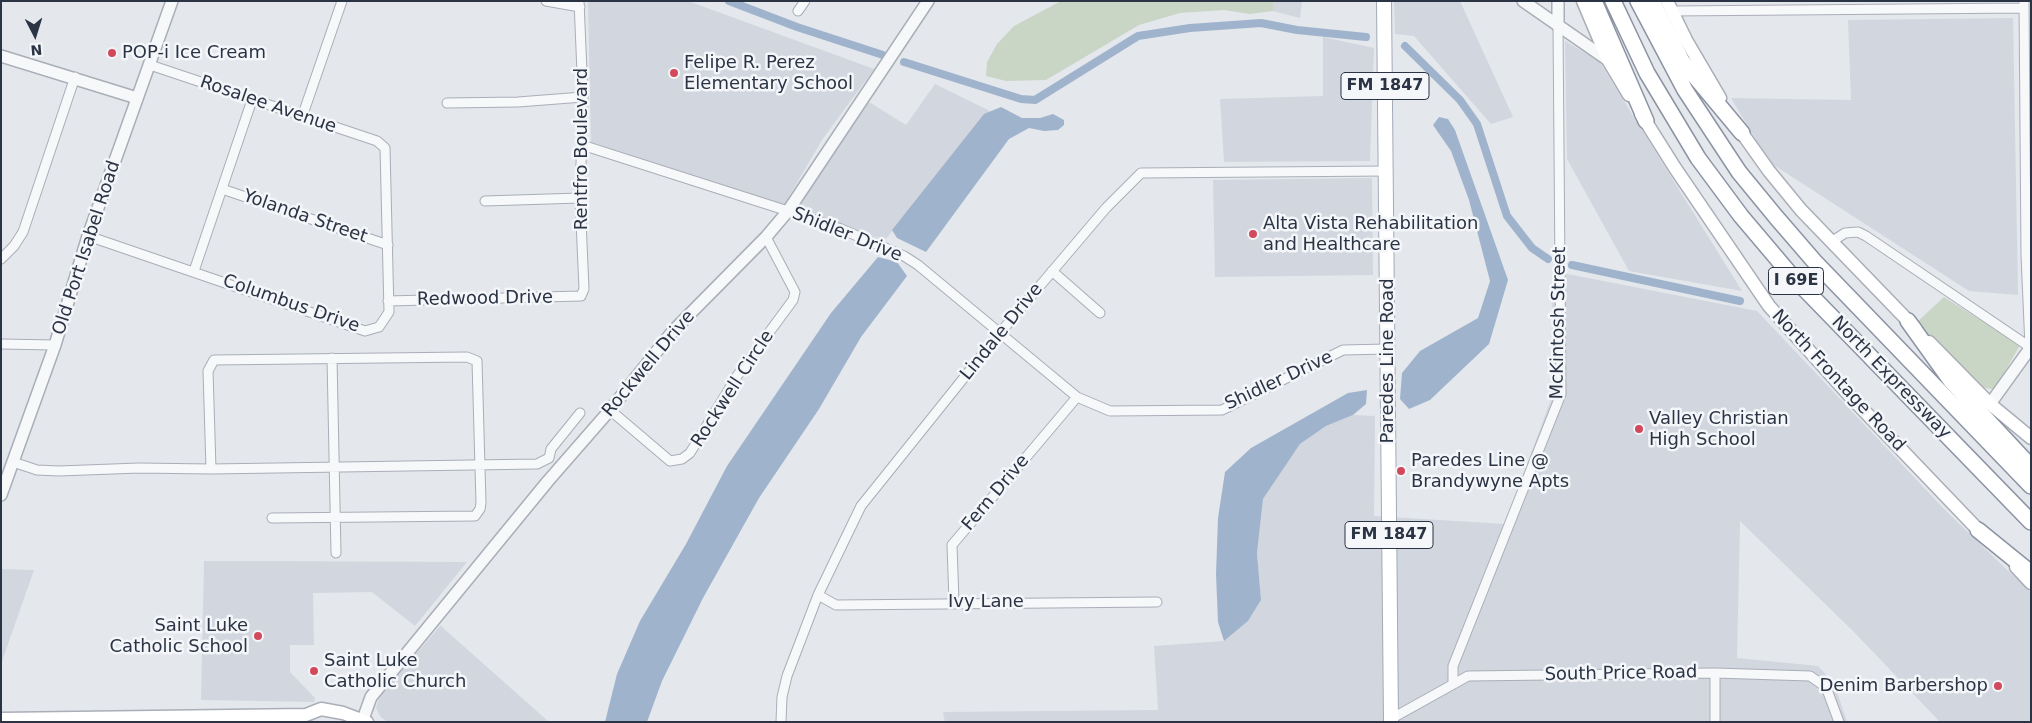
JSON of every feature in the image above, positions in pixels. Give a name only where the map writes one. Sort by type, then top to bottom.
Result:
[{"type":"highway","points":[[1594,1],[1646,121]]},
{"type":"highway","name":"North Expressway","points":[[1613,1],[1652,80],[1698,158],[1741,216],[1791,275],[2031,522]]},
{"type":"highway","name":"North Expressway","points":[[1638,1],[1671,65],[1698,111],[1740,172],[1776,217],[1814,262],[2031,486]]},
{"type":"highway","points":[[1652,1],[1682,61],[1742,133]]},
{"type":"highway","points":[[1908,321],[1951,381],[2031,467]]},
{"type":"highway","points":[[1978,530],[2031,572]]},
{"type":"main road","name":"Paredes Line Road","points":[[1384,1],[1389,721]]},
{"type":"main road","name":"North Frontage Road","points":[[1583,1],[1608,60],[1676,170],[1769,306],[1849,395],[2031,583]]},
{"type":"main road","points":[[1670,6],[1704,74],[1769,171],[1831,242],[1908,321],[1990,404],[2031,438]]},
{"type":"main road","points":[[1,719],[311,718],[321,709],[364,721]]},
{"type":"street","name":"Old Port Isabel Road","points":[[1,496],[55,345],[88,236],[172,1]]},
{"type":"street","points":[[302,116],[342,1]]},
{"type":"street","points":[[546,1],[580,4]]},
{"type":"street","points":[[798,11],[805,1]]},
{"type":"street","name":"Rockwell Drive","points":[[364,721],[371,697],[559,467],[610,410],[673,331],[766,237],[788,211],[928,1]]},
{"type":"street","points":[[1523,1],[1608,60]]},
{"type":"street","name":"McKintosh Street","points":[[1453,684],[1452,666],[1561,394],[1558,1]]},
{"type":"street","name":"Rentfro Boulevard","points":[[580,4],[583,97],[580,198],[584,289],[581,296]]},
{"type":"street","points":[[1670,6],[2024,5],[2028,40],[2030,347],[1990,404]]},
{"type":"street","points":[[1,56],[137,98]]},
{"type":"street","name":"Rosalee Avenue","points":[[150,65],[377,141],[385,148]]},
{"type":"street","points":[[1,259],[14,246],[23,232],[75,78]]},
{"type":"street","points":[[447,103],[518,102],[583,97]]},
{"type":"street","points":[[194,271],[252,100]]},
{"type":"street","name":"Shidler Drive","points":[[582,145],[788,211],[904,256],[918,265],[1077,397],[1110,411],[1222,410],[1343,350],[1387,348]]},
{"type":"street","name":"Columbus Drive","points":[[88,236],[365,331],[379,326],[389,312],[385,148]]},
{"type":"street","name":"Lindale Drive","points":[[781,722],[782,697],[787,676],[818,596],[861,506],[1052,271],[1106,208],[1142,173],[1386,171]]},
{"type":"street","name":"Yolanda Street","points":[[222,190],[388,245]]},
{"type":"street","points":[[485,202],[580,198]]},
{"type":"street","points":[[1831,242],[1846,233],[1858,232],[1866,236],[2030,347]]},
{"type":"street","name":"Rockwell Circle","points":[[610,410],[670,461],[682,460],[690,454],[736,376],[793,300],[795,292],[766,237]]},
{"type":"street","points":[[1052,271],[1100,313]]},
{"type":"street","name":"Redwood Drive","points":[[388,301],[581,296]]},
{"type":"street","points":[[1,344],[55,345]]},
{"type":"street","points":[[211,469],[208,371],[211,362],[219,358],[474,358],[478,366],[481,503],[480,509],[475,516],[272,518]]},
{"type":"street","points":[[332,358],[336,554]]},
{"type":"street","name":"Fern Drive","points":[[954,602],[952,545],[1077,397]]},
{"type":"street","points":[[549,458],[551,449],[580,413]]},
{"type":"street","points":[[13,462],[37,470],[59,471],[139,468],[211,469],[497,464],[506,459],[549,458],[559,467]]},
{"type":"street","name":"Ivy Lane","points":[[818,596],[836,605],[954,602],[1158,602]]},
{"type":"street","points":[[1715,673],[1715,722]]},
{"type":"street","name":"South Price Road","points":[[1389,721],[1468,676],[1715,673],[1810,676],[1826,687],[1839,722]]},
{"type":"shaded area","name":"Felipe R. Perez Elementary School","points":[[588,1],[688,1],[874,69],[822,140],[784,205],[591,142]]},
{"type":"shaded area","points":[[1273,1],[1302,1],[1300,18],[1273,11]]},
{"type":"shaded area","points":[[1394,1],[1460,1],[1513,117],[1491,124],[1414,36],[1395,34]]},
{"type":"shaded area","points":[[2013,18],[2018,295],[1969,291],[1769,162],[1731,98],[1851,100],[1848,20]]},
{"type":"shaded area","points":[[1323,37],[1374,48],[1370,161],[1224,162],[1220,99],[1323,96]]},
{"type":"shaded area","points":[[1565,41],[1599,61],[1742,291],[1629,271],[1567,159]]},
{"type":"shaded area","points":[[935,84],[990,111],[885,240],[809,214],[798,205],[869,102],[906,125]]},
{"type":"shaded area","points":[[1372,178],[1373,275],[1215,277],[1213,180]]},
{"type":"shaded area","points":[[1552,271],[1757,311],[1946,511],[2031,593],[2031,722],[1940,722],[1855,633],[1740,521],[1737,658],[1818,666],[1834,683],[1847,722],[945,722],[943,712],[1158,710],[1154,646],[1224,641],[1248,621],[1261,600],[1257,553],[1263,499],[1300,444],[1326,426],[1353,415],[1375,416],[1374,516],[1505,524],[1553,394]]},
{"type":"shaded area","name":"Saint Luke Catholic School","points":[[204,561],[467,562],[415,626],[372,592],[313,593],[314,645],[290,645],[290,672],[315,698],[314,702],[201,700]]},
{"type":"shaded area","points":[[1,569],[34,570],[1,664]]},
{"type":"shaded area","points":[[441,625],[549,722],[387,722],[380,716],[376,708],[380,695]]},
{"type":"green space","points":[[1061,1],[1273,1],[1273,11],[1250,14],[1224,10],[1180,13],[1139,25],[1046,80],[1006,81],[986,76],[987,62],[997,44],[1014,26]]},
{"type":"green space","points":[[1944,297],[2020,345],[1996,387],[1992,389],[1980,387],[1917,322]]},
{"type":"water","points":[[1001,107],[1022,118],[1040,118],[1053,114],[1064,120],[1064,125],[1058,130],[1044,131],[1029,128],[1009,139],[926,252],[897,238],[892,230],[984,114]]},
{"type":"water","points":[[1439,117],[1448,119],[1455,130],[1508,280],[1489,344],[1430,400],[1409,409],[1400,399],[1402,373],[1420,351],[1478,318],[1490,281],[1469,200],[1451,151],[1433,125]]},
{"type":"water","points":[[878,257],[897,262],[907,276],[861,337],[819,409],[759,498],[703,598],[662,681],[647,722],[605,722],[617,674],[640,621],[686,544],[727,466],[831,313]]},
{"type":"water","points":[[1367,390],[1366,404],[1353,415],[1326,426],[1300,444],[1263,499],[1257,553],[1261,600],[1248,621],[1224,641],[1218,622],[1216,574],[1218,518],[1225,472],[1251,448],[1348,393]]},
{"type":"waterway","points":[[729,1],[797,27],[883,55]]},
{"type":"waterway","points":[[904,62],[1021,99],[1035,100],[1138,36],[1190,28],[1261,23],[1297,30],[1366,37]]},
{"type":"waterway","points":[[1405,46],[1460,100],[1477,124],[1507,216],[1532,248],[1548,259]]},
{"type":"waterway","points":[[1572,265],[1740,301]]},
{"type":"place","name":"POP-i Ice Cream","points":[[112,53]]},
{"type":"place","name":"Felipe R. Perez Elementary School","points":[[674,73]]},
{"type":"place","name":"Alta Vista Rehabilitation and Healthcare","points":[[1253,234]]},
{"type":"place","name":"Valley Christian High School","points":[[1639,429]]},
{"type":"place","name":"Paredes Line @ Brandywyne Apts","points":[[1401,471]]},
{"type":"place","name":"Saint Luke Catholic School","points":[[258,636]]},
{"type":"place","name":"Saint Luke Catholic Church","points":[[314,671]]},
{"type":"place","name":"Denim Barbershop","points":[[1998,686]]}]
